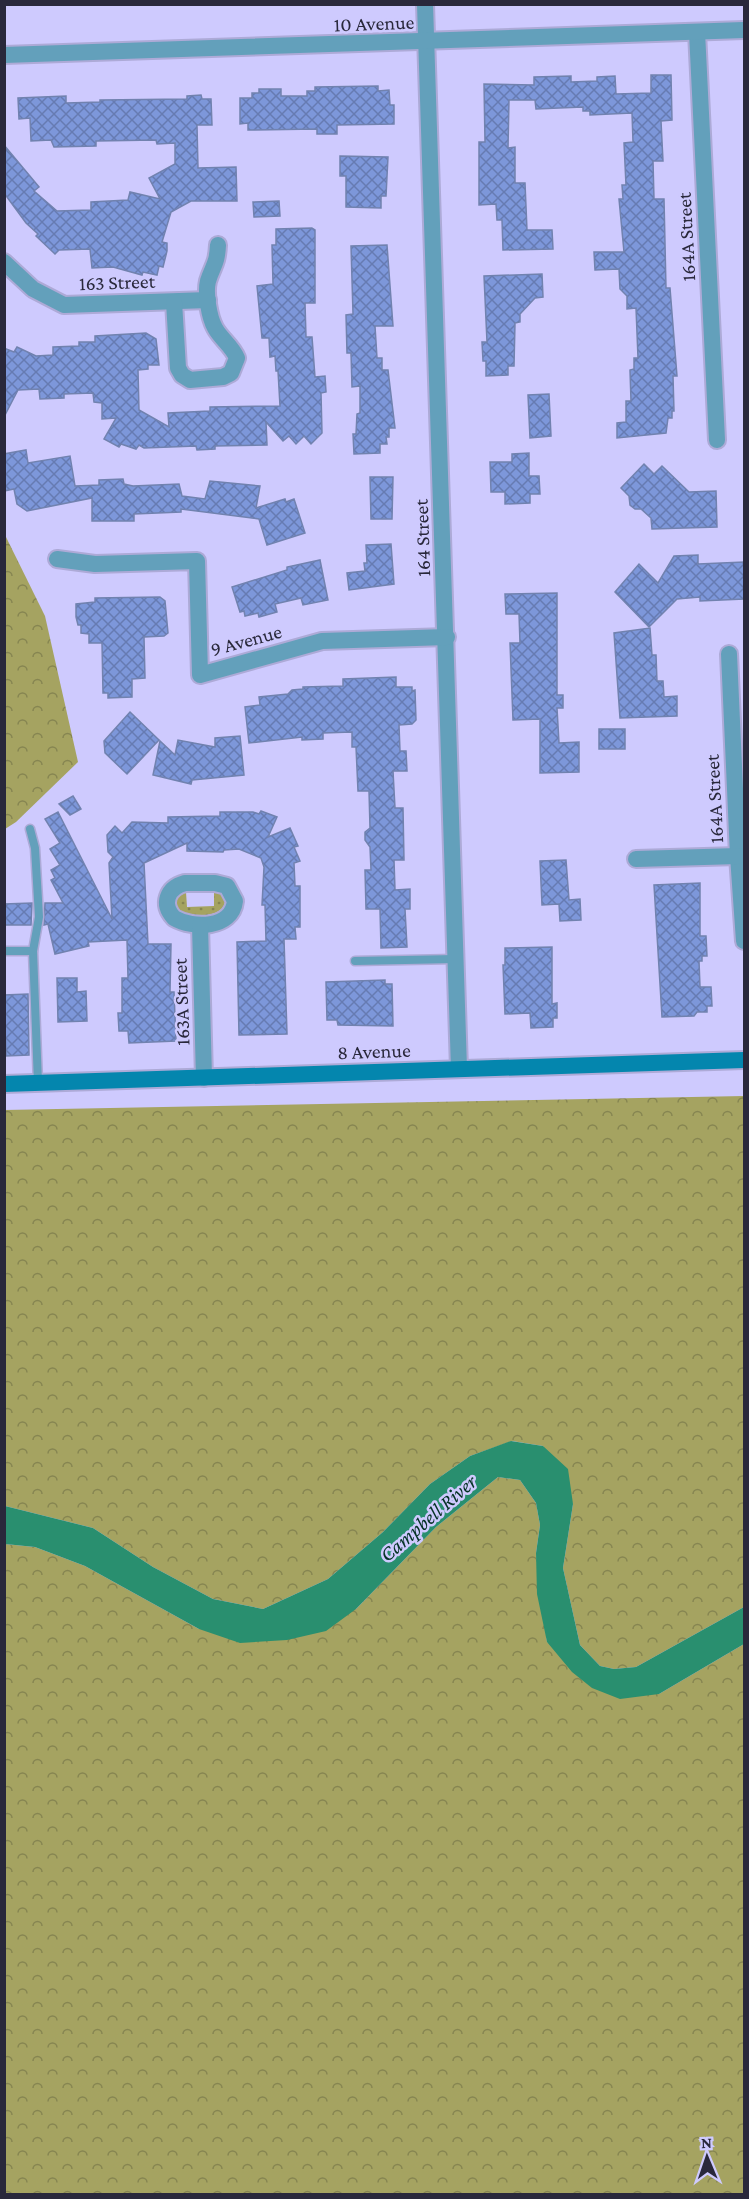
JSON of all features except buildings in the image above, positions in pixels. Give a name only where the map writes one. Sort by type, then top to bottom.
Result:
[{"type":"main road","name":"8 Avenue","points":[[4,1084],[744,1060]]},
{"type":"street","name":"164 Street","points":[[425,4],[459,1069]]},
{"type":"street","name":"10 Avenue","points":[[4,55],[426,43],[744,30]]},
{"type":"street","name":"164A Street","points":[[697,32],[717,440]]},
{"type":"street","name":"163 Street","points":[[174,302],[178,368],[182,375],[189,380],[223,377],[231,373],[237,358],[231,345],[215,327],[208,300],[208,282],[217,265],[218,245]]},
{"type":"street","name":"163 Street","points":[[4,262],[33,289],[64,305],[208,300]]},
{"type":"street","name":"9 Avenue","points":[[57,559],[95,564],[197,561],[200,675],[322,641],[447,637]]},
{"type":"street","name":"164A Street","points":[[729,654],[744,941]]},
{"type":"street","points":[[636,859],[738,856]]},
{"type":"street","name":"163A Street","points":[[200,926],[204,1078]]},
{"type":"lane","points":[[30,829],[35,848],[39,917],[33,951],[38,1083]]},
{"type":"lane","points":[[4,951],[33,951]]},
{"type":"lane","points":[[355,961],[455,959]]},
{"type":"green space","points":[[5,535],[45,616],[78,762],[16,822],[5,829]]},
{"type":"green space","points":[[214,891],[224,895],[225,903],[216,913],[199,915],[177,909],[176,898],[186,892],[187,907],[214,906]]},
{"type":"green space","points":[[744,1096],[744,1607],[636,1667],[614,1669],[600,1666],[580,1645],[563,1568],[573,1504],[543,1446],[512,1441],[470,1456],[430,1484],[383,1532],[328,1579],[263,1609],[213,1599],[153,1567],[93,1528],[5,1506],[4,1110]]},
{"type":"green space","points":[[498,1477],[520,1480],[536,1503],[540,1525],[536,1553],[547,1642],[659,1694],[744,1644],[744,2194],[5,2194],[5,1544],[35,1547],[85,1566],[199,1629],[356,1609],[436,1527]]},
{"type":"water","name":"Campbell River","points":[[511,1441],[543,1446],[568,1469],[573,1504],[563,1568],[580,1645],[600,1666],[614,1669],[636,1667],[744,1607],[744,1644],[659,1694],[620,1699],[592,1688],[572,1672],[547,1642],[537,1594],[536,1553],[540,1525],[536,1503],[520,1480],[498,1477],[436,1527],[356,1609],[326,1631],[287,1640],[240,1643],[199,1629],[85,1566],[35,1547],[5,1544],[5,1506],[93,1528],[153,1567],[213,1599],[263,1609],[328,1579],[383,1532],[430,1484],[470,1456]]}]
